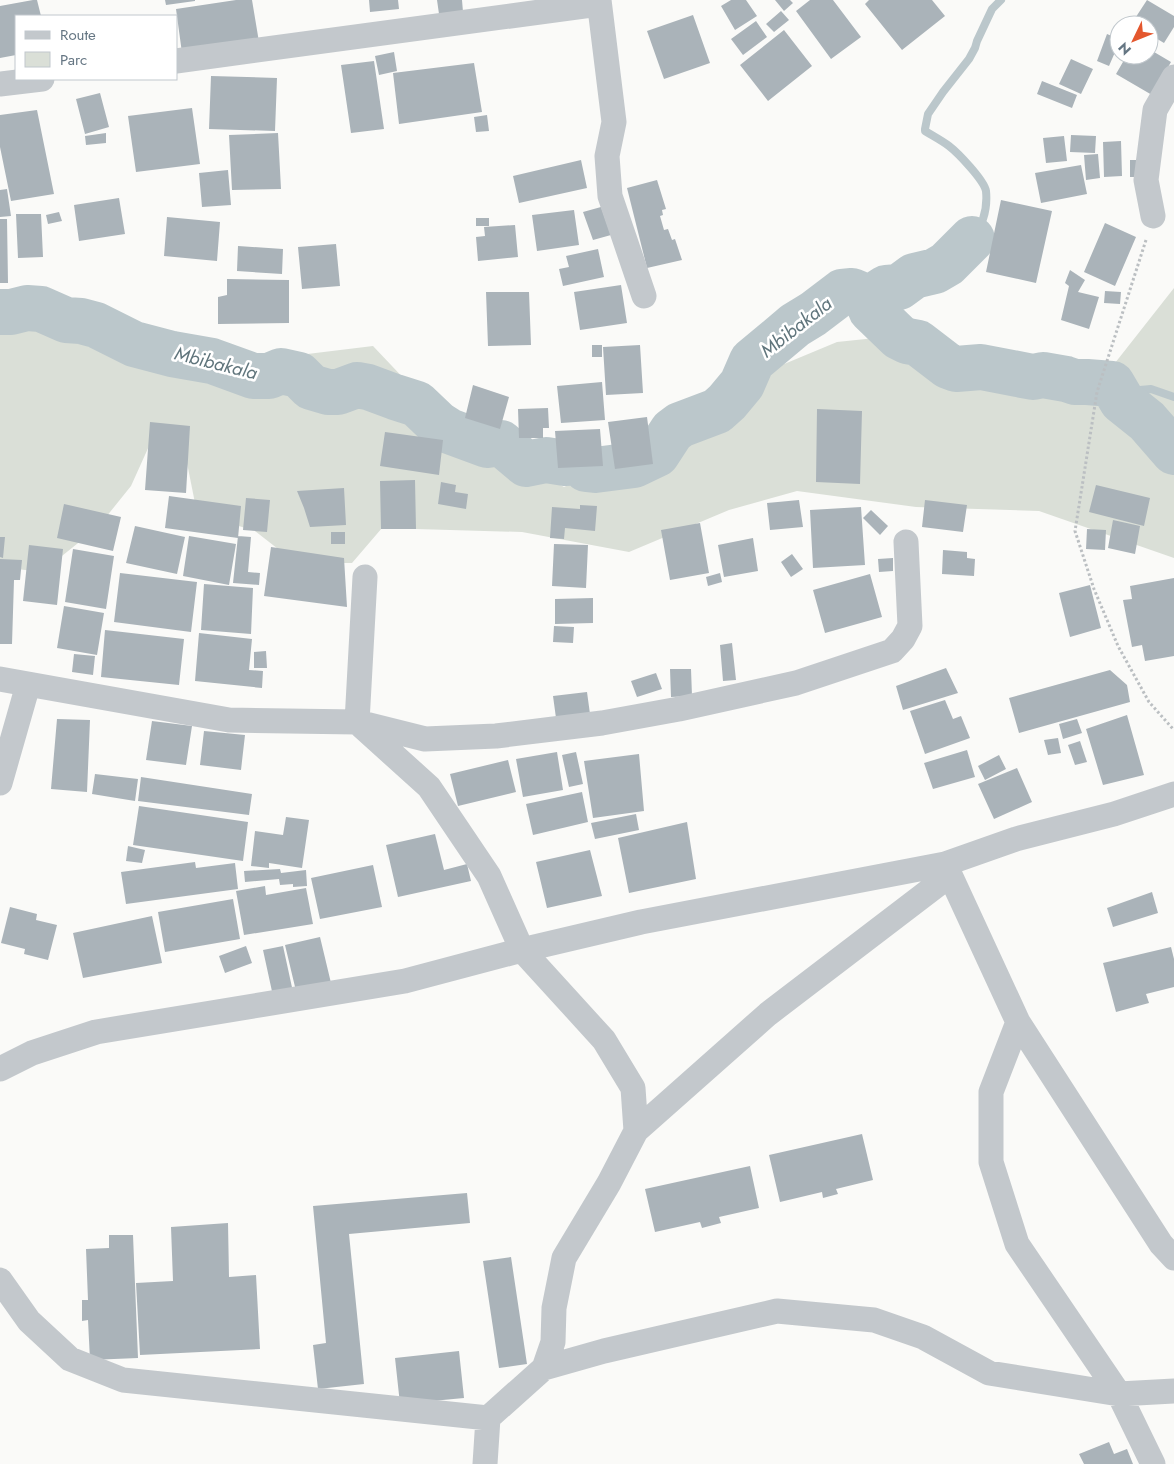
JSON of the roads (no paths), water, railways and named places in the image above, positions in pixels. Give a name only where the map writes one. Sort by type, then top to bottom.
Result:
[{"type":"street","points":[[178,60],[599,2],[614,122],[608,156],[610,196],[644,296]]},
{"type":"street","points":[[1153,216],[1146,180],[1155,110],[1174,77]]},
{"type":"street","points":[[0,84],[34,80]]},
{"type":"street","points":[[0,679],[230,720],[357,722],[425,739],[496,736],[602,723],[679,709],[796,683],[892,651],[903,639],[910,626],[906,542]]},
{"type":"street","points":[[357,722],[366,577]]},
{"type":"street","points":[[0,783],[28,685]]},
{"type":"street","points":[[357,722],[429,787],[489,876],[522,950],[604,1040],[633,1088],[636,1131]]},
{"type":"street","points":[[0,1068],[32,1053],[96,1032],[405,981],[522,950],[641,922],[948,869],[1016,839],[1114,814],[1174,794]]},
{"type":"street","points":[[948,869],[1018,1022],[1161,1244],[1174,1258]]},
{"type":"street","points":[[544,1368],[553,1342],[554,1308],[564,1258],[609,1183],[636,1131],[768,1014],[948,869]]},
{"type":"street","points":[[1018,1022],[991,1092],[991,1162],[1017,1244],[1119,1394],[1152,1464]]},
{"type":"street","points":[[0,1280],[29,1321],[70,1359],[123,1380],[488,1418]]},
{"type":"street","points":[[485,1464],[488,1418],[544,1368],[604,1351],[777,1311],[874,1320],[923,1337],[989,1373],[1119,1394],[1174,1391]]},
{"type":"waterway","points":[[972,239],[979,230],[985,212],[986,191],[984,186],[958,154],[925,131],[925,129],[928,114],[969,59],[992,9],[1001,0]]},
{"type":"waterway","points":[[864,296],[875,295],[886,288],[899,287],[914,276],[935,271],[947,264],[972,239]]},
{"type":"waterway","name":"Mbibakala","points":[[0,312],[11,312],[27,308],[41,309],[66,320],[96,325],[134,344],[172,354],[212,361],[253,376],[269,376],[281,371],[299,375],[311,387],[328,392],[338,392],[357,385],[368,387],[417,404],[438,424],[449,431],[487,445],[501,443],[526,464],[546,460],[565,463],[580,462],[586,469],[595,470],[634,465],[657,454],[672,431],[680,425],[717,411],[727,402],[742,384],[752,361],[795,325],[842,292],[852,291],[864,296],[871,310],[899,337],[918,343],[948,366],[956,369],[981,367],[1033,377],[1043,375],[1075,382],[1112,384],[1122,401],[1147,421],[1174,452]]},
{"type":"waterway","points":[[1118,392],[1151,389],[1174,397]]}]
